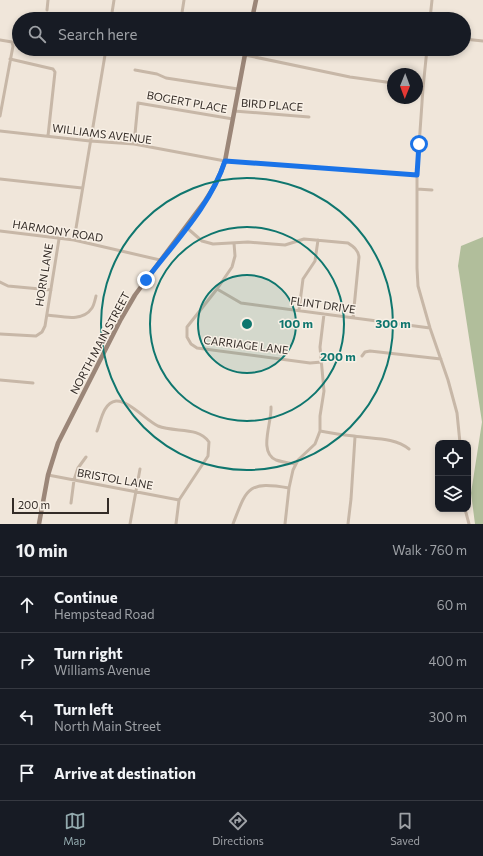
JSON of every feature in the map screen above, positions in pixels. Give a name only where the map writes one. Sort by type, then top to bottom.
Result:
[{"type":"main road","points":[[253,12],[256,0]]},
{"type":"main road","name":"NORTH MAIN STREET","points":[[39,524],[48,476],[58,443],[122,319],[135,295],[212,191],[225,161],[245,56]]},
{"type":"street","points":[[47,10],[48,0]]},
{"type":"street","points":[[112,12],[114,0]]},
{"type":"street","points":[[182,12],[184,0]]},
{"type":"street","points":[[431,12],[432,0]]},
{"type":"street","points":[[0,40],[12,42]]},
{"type":"street","points":[[471,40],[483,41]]},
{"type":"street","points":[[0,116],[12,50]]},
{"type":"street","points":[[74,240],[105,56]]},
{"type":"street","points":[[250,56],[350,77],[387,83]]},
{"type":"street","points":[[423,88],[426,56]]},
{"type":"street","points":[[10,59],[53,69],[55,72],[48,136]]},
{"type":"street","points":[[135,70],[157,74],[166,78],[238,89]]},
{"type":"street","name":"BOGERT PLACE","points":[[134,144],[138,103],[232,119]]},
{"type":"street","points":[[422,104],[417,175],[418,286],[457,413],[460,440]]},
{"type":"street","name":"BIRD PLACE","points":[[234,111],[309,117]]},
{"type":"street","name":"WILLIAMS AVENUE","points":[[0,131],[90,141],[134,144],[225,161],[417,175]]},
{"type":"street","points":[[0,179],[82,188]]},
{"type":"street","points":[[417,189],[432,190]]},
{"type":"street","points":[[186,227],[202,241],[212,244],[248,242],[285,245],[304,239],[348,243],[354,246],[360,257],[353,318]]},
{"type":"street","name":"HARMONY ROAD","points":[[0,231],[74,240],[160,260]]},
{"type":"street","name":"HORN LANE","points":[[0,334],[36,336],[42,332],[46,326],[59,239]]},
{"type":"street","points":[[299,310],[303,280],[314,261],[318,240]]},
{"type":"street","name":"CARRIAGE LANE","points":[[234,243],[236,256],[232,267],[187,327],[187,337],[191,344],[197,348],[310,362],[322,362]]},
{"type":"street","points":[[0,282],[8,286],[51,290]]},
{"type":"street","name":"FLINT DRIVE","points":[[217,289],[241,303],[430,328]]},
{"type":"street","points":[[47,314],[75,317],[86,315],[92,307],[96,296]]},
{"type":"street","points":[[285,524],[288,488],[296,464],[298,460],[316,444],[320,431],[324,391],[320,346],[324,314]]},
{"type":"street","points":[[362,356],[365,352],[370,351],[441,359]]},
{"type":"street","points":[[0,380],[33,383]]},
{"type":"street","points":[[97,431],[104,409],[109,404],[116,401],[127,404],[146,419],[158,426],[168,429],[199,433],[205,436],[209,442],[208,456],[179,500],[176,524]]},
{"type":"street","points":[[271,407],[272,414],[266,445],[267,452],[276,460],[296,464]]},
{"type":"street","points":[[320,431],[355,437],[385,439],[402,444],[409,450]]},
{"type":"street","points":[[348,524],[355,437]]},
{"type":"street","points":[[71,503],[74,480],[78,468],[86,457]]},
{"type":"street","points":[[130,524],[140,469]]},
{"type":"street","name":"BRISTOL LANE","points":[[48,476],[179,500]]},
{"type":"street","points":[[233,524],[242,500],[248,491],[258,486],[272,485],[288,488]]},
{"type":"street","points":[[466,512],[469,524]]},
{"type":"green space","points":[[483,237],[483,524],[475,524],[471,493],[482,422],[458,266],[461,246]]},
{"type":"route","points":[[146,280],[212,191],[222,171],[225,161],[417,175],[419,144]]}]
